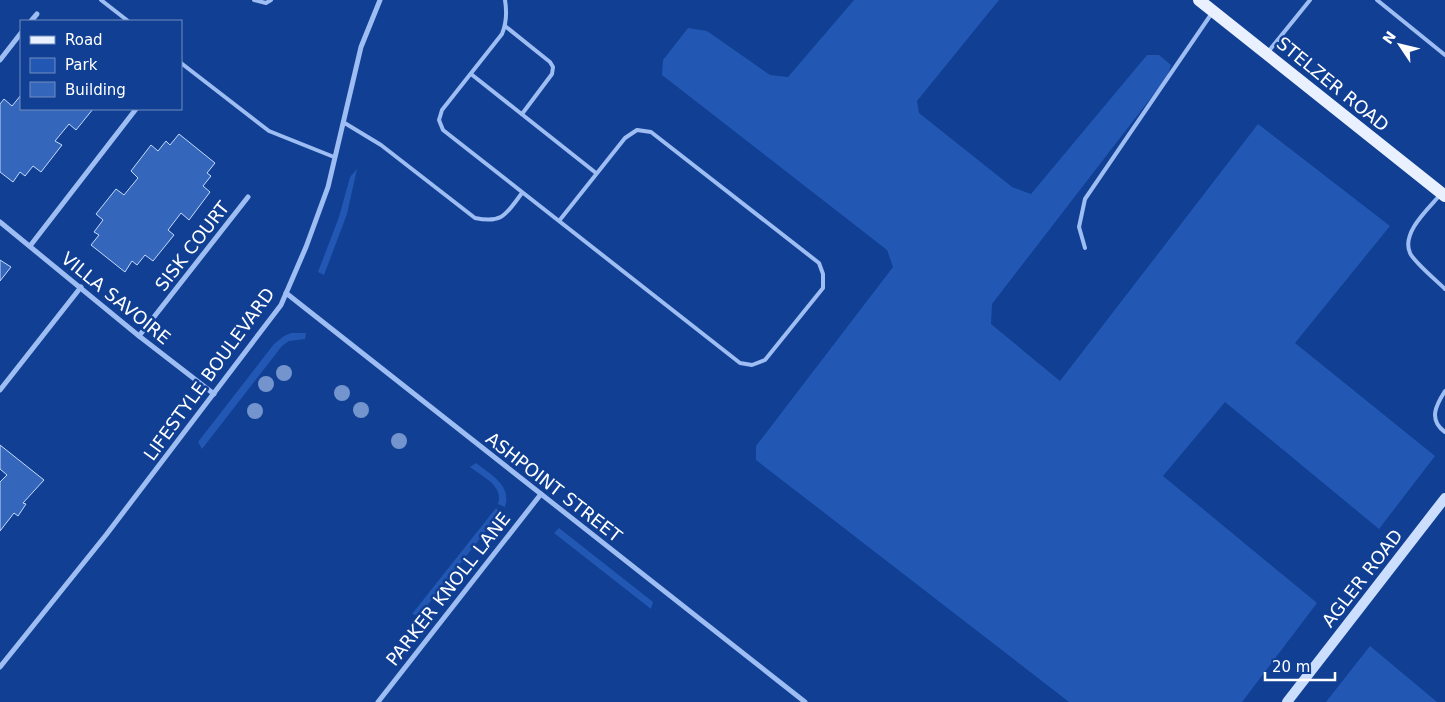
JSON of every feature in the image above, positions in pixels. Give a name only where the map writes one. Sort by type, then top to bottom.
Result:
[{"type":"main road","name":"STELZER ROAD","points":[[1199,0],[1443,194]]},
{"type":"main road","name":"AGLER ROAD","points":[[1287,702],[1445,498]]},
{"type":"street","name":"LIFESTYLE BOULEVARD","points":[[0,666],[112,527],[280,305],[306,247],[328,187],[361,47],[380,0]]},
{"type":"street","points":[[32,20],[37,14]]},
{"type":"street","points":[[0,60],[20,34]]},
{"type":"street","points":[[30,246],[135,110]]},
{"type":"street","name":"SISK COURT","points":[[139,336],[248,197]]},
{"type":"street","name":"VILLA SAVOIRE","points":[[0,222],[139,336],[214,394]]},
{"type":"street","points":[[0,390],[81,287]]},
{"type":"street","name":"ASHPOINT STREET","points":[[286,293],[805,702]]},
{"type":"street","name":"PARKER KNOLL LANE","points":[[378,702],[541,494]]},
{"type":"lane","points":[[101,0],[127,20]]},
{"type":"lane","points":[[254,0],[266,3],[271,0]]},
{"type":"lane","points":[[505,0],[507,14],[502,34],[442,110],[439,120],[443,130],[740,364],[752,365],[764,360],[823,288],[823,274],[818,263],[651,132],[637,130],[625,138],[559,221]]},
{"type":"lane","points":[[1266,53],[1310,0]]},
{"type":"lane","points":[[1376,0],[1445,55]]},
{"type":"lane","points":[[1085,248],[1079,227],[1085,198],[1213,11]]},
{"type":"lane","points":[[505,26],[550,62],[553,67],[552,74],[522,114]]},
{"type":"lane","points":[[182,63],[269,131],[334,157]]},
{"type":"lane","points":[[471,74],[596,173]]},
{"type":"lane","points":[[343,122],[381,145],[475,218],[489,221],[504,216],[522,193]]},
{"type":"lane","points":[[1443,194],[1409,233],[1407,243],[1410,255],[1445,289]]},
{"type":"lane","points":[[1445,391],[1435,407],[1434,418],[1445,432]]},
{"type":"green space","points":[[854,0],[999,0],[917,101],[919,113],[1012,187],[1031,194],[1147,55],[1159,55],[1171,65],[1167,77],[992,304],[991,324],[1060,381],[1258,124],[1390,226],[1295,343],[1435,456],[1379,529],[1225,402],[1163,476],[1317,603],[1242,702],[1069,702],[756,460],[756,446],[893,267],[887,250],[662,75],[663,60],[688,28],[707,31],[770,75],[788,77]]},
{"type":"green space","points":[[357,169],[347,214],[324,275],[318,272],[339,217],[350,177]]},
{"type":"green space","points":[[291,333],[306,333],[305,339],[289,341],[282,346],[202,449],[198,442],[274,344]]},
{"type":"green space","points":[[476,463],[494,476],[503,487],[506,493],[505,507],[498,504],[498,492],[495,487],[470,467]]},
{"type":"green space","points":[[496,508],[500,513],[419,616],[412,614]]},
{"type":"green space","points":[[559,528],[653,602],[651,609],[554,533]]},
{"type":"green space","points":[[1370,646],[1437,702],[1326,702]]},
{"type":"building","points":[[20,96],[20,110],[92,110],[76,130],[69,124],[55,141],[62,145],[41,172],[33,166],[25,176],[20,172],[13,182],[0,172],[0,104],[4,99],[12,106]]},
{"type":"building","points":[[179,134],[215,163],[207,173],[211,176],[203,186],[210,192],[189,220],[181,213],[168,230],[174,235],[153,261],[145,255],[137,265],[132,261],[125,272],[91,245],[99,235],[94,232],[103,220],[96,214],[116,189],[124,195],[138,178],[131,171],[151,145],[158,151],[166,141],[170,145]]},
{"type":"building","points":[[0,260],[11,267],[0,281]]},
{"type":"building","points":[[0,445],[44,480],[23,503],[26,504],[18,516],[14,513],[0,531],[0,482],[7,475],[0,469]]}]
